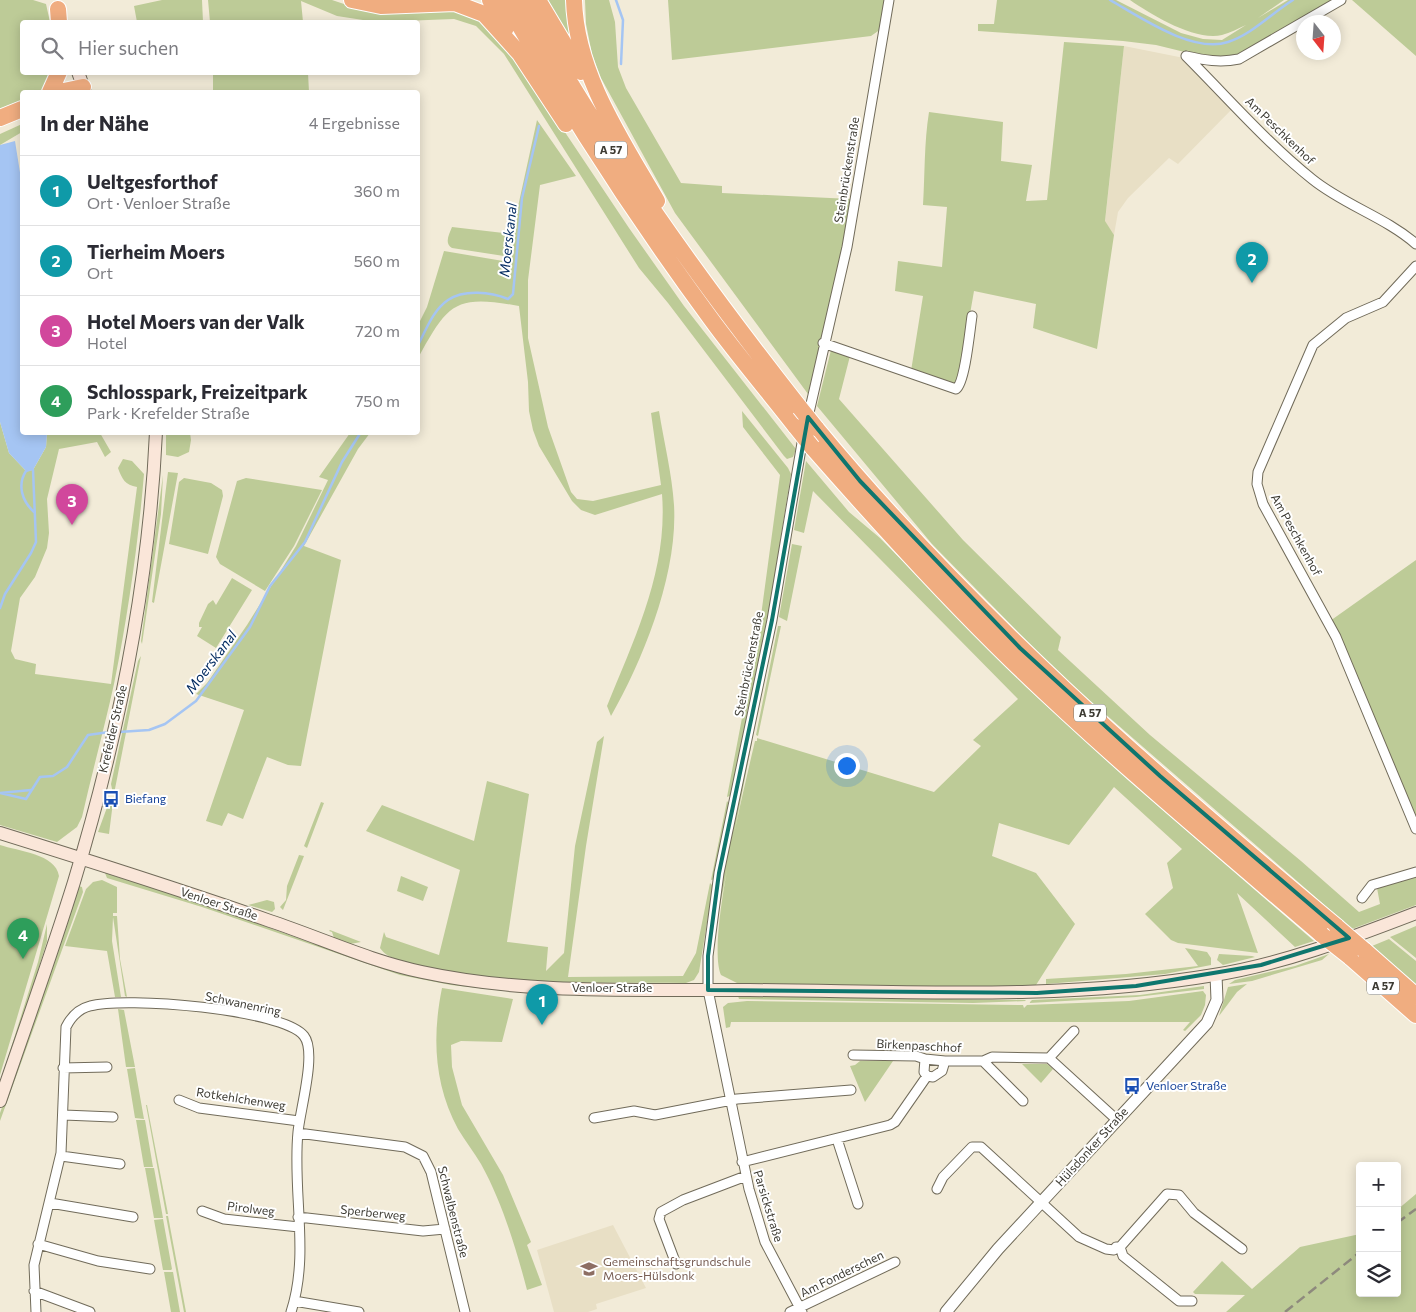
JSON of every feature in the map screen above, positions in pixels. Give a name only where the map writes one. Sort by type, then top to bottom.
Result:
[{"type":"highway","points":[[352,0],[381,6],[436,2],[465,5],[484,14],[491,20],[520,54]]},
{"type":"highway","points":[[490,0],[520,54],[612,192],[642,222]]},
{"type":"highway","name":"A 57","points":[[506,0],[541,64],[642,222],[712,321],[812,447],[942,591],[1011,660],[1153,790],[1357,954],[1416,996]]},
{"type":"highway","name":"A 57","points":[[522,0],[554,58],[654,215],[800,408],[860,481],[951,580],[1020,648],[1329,931]]},
{"type":"highway","points":[[538,0],[617,129]]},
{"type":"highway","points":[[574,0],[574,22],[582,59],[617,129],[670,225],[702,272],[712,292]]},
{"type":"highway","points":[[51,90],[58,75]]},
{"type":"highway","points":[[66,90],[81,86]]},
{"type":"highway","points":[[0,118],[20,110]]},
{"type":"highway","points":[[0,127],[20,119]]},
{"type":"highway","name":"A 57","points":[[1357,954],[1416,1015]]},
{"type":"main road","name":"Krefelder Straße","points":[[0,1101],[74,883],[112,731],[131,648],[143,571],[156,435]]},
{"type":"main road","name":"Venloer Straße","points":[[0,833],[272,921],[366,956],[421,972],[506,986],[1037,993],[1136,986],[1216,975]]},
{"type":"main road","points":[[74,883],[87,871],[105,866]]},
{"type":"main road","points":[[1216,975],[1261,965],[1322,947],[1416,913]]},
{"type":"street","name":"Steinbrückenstraße","points":[[708,990],[708,956],[719,874],[770,629],[796,471],[823,343],[847,247],[888,0]]},
{"type":"street","name":"Am Peschkenhof","points":[[1341,0],[1239,59],[1226,62],[1209,61],[1186,56],[1313,180],[1345,201],[1398,228],[1416,244]]},
{"type":"street","name":"Am Peschkenhof","points":[[1416,266],[1383,302],[1346,318],[1313,345],[1258,472],[1256,484],[1263,504],[1336,638],[1416,829]]},
{"type":"street","points":[[823,343],[956,389],[960,386],[972,316]]},
{"type":"street","points":[[1362,898],[1372,885],[1416,872]]},
{"type":"street","name":"Hülsdonker Straße","points":[[946,1312],[992,1256],[1207,1022],[1217,1000],[1216,975]]},
{"type":"street","name":"Parsickstraße","points":[[708,990],[742,1162],[765,1242],[801,1310]]},
{"type":"street","name":"Schwanenring","points":[[36,1312],[34,1265],[60,1156],[64,1115],[63,1068],[66,1027],[72,1016],[90,1006],[153,1002],[179,1004],[266,1019],[299,1031],[308,1043],[309,1054],[299,1120],[295,1169],[300,1265],[291,1312]]},
{"type":"street","points":[[1074,1031],[1049,1058],[1117,1120]]},
{"type":"street","name":"Birkenpaschhof","points":[[853,1055],[916,1056],[925,1060],[945,1061],[983,1061],[992,1057],[1049,1058]]},
{"type":"street","points":[[925,1060],[924,1072],[927,1076]]},
{"type":"street","points":[[742,1162],[836,1139],[895,1122],[927,1076],[938,1075],[945,1061]]},
{"type":"street","points":[[983,1061],[1023,1101]]},
{"type":"street","points":[[63,1068],[107,1068]]},
{"type":"street","points":[[594,1118],[644,1111],[655,1115],[730,1100],[851,1090]]},
{"type":"street","name":"Rotkehlchenweg","points":[[179,1100],[199,1108],[299,1120]]},
{"type":"street","points":[[64,1115],[114,1118]]},
{"type":"street","name":"Schwalbenstraße","points":[[298,1133],[405,1147],[416,1151],[428,1163],[465,1312]]},
{"type":"street","points":[[836,1139],[858,1204]]},
{"type":"street","points":[[938,1190],[944,1176],[976,1145],[981,1147],[1079,1237],[1106,1249],[1119,1250],[1179,1301],[1192,1301]]},
{"type":"street","points":[[60,1156],[120,1164]]},
{"type":"street","points":[[676,1264],[659,1219],[661,1212],[683,1200],[746,1176]]},
{"type":"street","points":[[1119,1250],[1168,1194],[1179,1195],[1194,1212],[1242,1249]]},
{"type":"street","points":[[50,1203],[133,1217]]},
{"type":"street","name":"Pirolweg","points":[[202,1211],[224,1219],[299,1222]]},
{"type":"street","name":"Sperberweg","points":[[299,1222],[423,1232],[445,1229]]},
{"type":"street","points":[[38,1244],[98,1260],[150,1269]]},
{"type":"street","name":"Am Fonderschen","points":[[790,1312],[801,1310],[895,1262]]},
{"type":"street","points":[[34,1291],[90,1312]]},
{"type":"street","points":[[294,1301],[359,1312]]},
{"type":"highlighted area","points":[[808,417],[860,481],[1020,648],[1160,776],[1349,938],[1261,965],[1136,986],[1037,993],[708,990],[708,956],[719,873],[772,620]]},
{"type":"shaded area","points":[[1124,46],[1184,58],[1234,107],[1178,164],[1169,158],[1128,198],[1118,212],[1114,235],[1105,222]]},
{"type":"shaded area","name":"Gemeinschaftsgrundschule Moers-Hülsdonk","points":[[613,1225],[646,1288],[596,1304],[597,1309],[588,1312],[554,1312],[537,1250]]},
{"type":"green space","points":[[0,0],[33,0],[46,4],[50,20],[20,20],[20,75],[52,75],[44,90],[20,90],[20,105],[0,113]]},
{"type":"green space","points":[[162,0],[202,0],[203,20],[137,20],[134,6]]},
{"type":"green space","points":[[208,0],[332,0],[356,8],[449,9],[475,17],[504,41],[629,228],[684,306],[796,449],[793,457],[787,459],[784,456],[668,303],[639,268],[504,54],[476,26],[454,19],[363,20],[337,16],[301,1],[303,20],[210,20]]},
{"type":"green space","points":[[545,0],[572,0],[578,54]]},
{"type":"green space","points":[[585,0],[609,0],[615,22],[618,67],[626,88],[681,183],[722,186],[722,193],[851,199],[842,250],[808,394],[675,213],[601,78],[592,54],[586,24]]},
{"type":"green space","points":[[668,0],[886,0],[881,29],[871,36],[672,60]]},
{"type":"green space","points":[[997,0],[1116,0],[1181,33],[1203,39],[1222,40],[1246,25],[1222,35],[1199,34],[1186,31],[1161,19],[1130,0],[1284,0],[1258,18],[1288,0],[1337,0],[1311,15],[1296,15],[1296,24],[1239,57],[1201,56],[1156,45],[1123,41],[978,31],[978,24],[994,24]]},
{"type":"green space","points":[[1352,0],[1416,0],[1416,56]]},
{"type":"green space","points":[[1064,42],[1124,46],[1105,221],[1114,235],[1097,349],[1033,328],[1036,304],[974,291],[958,383],[956,385],[911,371],[923,296],[895,291],[898,261],[942,267],[947,207],[923,205],[925,147],[929,112],[1003,122],[1001,161],[1032,165],[1026,201],[1047,200]]},
{"type":"green space","points":[[213,75],[308,75],[309,90],[213,90]]},
{"type":"green space","points":[[537,120],[576,176],[540,185],[528,280],[528,338],[548,427],[571,492],[577,499],[593,501],[661,485],[651,413],[659,411],[673,493],[674,531],[665,586],[646,642],[611,716],[607,706],[638,629],[655,576],[663,522],[662,494],[595,515],[581,510],[572,501],[539,446],[533,430],[529,411],[528,382],[519,306],[480,301],[455,307],[437,325],[420,354],[420,321],[427,307],[444,251],[503,261],[504,256],[452,248],[448,244],[448,239],[452,227],[512,234]]},
{"type":"green space","points":[[20,125],[20,133],[0,145],[0,134]]},
{"type":"green space","points":[[831,350],[850,356],[839,399],[963,540],[1061,637],[1058,650],[1150,735],[1359,912],[1380,904],[1377,888],[1416,876],[1416,905],[1352,929],[1057,672],[932,544],[817,406]]},
{"type":"green space","points":[[742,411],[791,474],[767,623],[750,707],[747,710],[748,717],[732,795],[727,797],[760,623],[780,475],[743,427]]},
{"type":"green space","points":[[0,422],[9,453],[26,471],[33,470],[46,447],[47,435],[101,435],[111,452],[105,457],[97,442],[59,449],[47,499],[49,533],[47,548],[35,577],[20,598],[11,651],[15,659],[36,664],[35,674],[111,684],[137,487],[124,481],[118,468],[123,459],[132,461],[144,474],[139,527],[124,632],[110,701],[82,817],[77,827],[57,842],[0,825]]},
{"type":"green space","points":[[166,435],[190,435],[189,452],[178,457],[166,455]]},
{"type":"green space","points":[[349,435],[368,435],[358,449],[304,546],[341,560],[301,766],[288,765],[267,757],[243,819],[228,813],[222,826],[206,821],[244,710],[196,694],[207,683],[247,625],[296,546],[328,480],[319,477]]},
{"type":"green space","points":[[806,461],[849,512],[880,538],[1025,686],[1128,780],[1314,941],[1295,947],[1237,893],[1258,953],[1178,943],[1171,940],[1145,914],[1173,888],[1167,863],[1182,849],[1114,787],[1069,845],[999,823],[992,856],[1036,873],[1075,924],[1036,985],[999,987],[739,984],[721,975],[718,957],[723,898],[736,825],[757,738],[934,792],[981,746],[973,740],[1018,699],[813,491],[804,533],[794,530]]},
{"type":"green space","points":[[168,472],[178,473],[154,603],[152,602]]},
{"type":"green space","points":[[163,475],[161,514],[142,644],[141,641]]},
{"type":"green space","points":[[184,478],[211,483],[222,490],[223,496],[208,554],[169,544],[179,482]]},
{"type":"green space","points":[[246,478],[322,490],[294,546],[265,591],[220,564],[216,557],[237,481]]},
{"type":"green space","points":[[792,544],[802,546],[787,621],[779,617]]},
{"type":"green space","points":[[1416,560],[1416,823],[1330,621]]},
{"type":"green space","points":[[232,578],[252,590],[216,648],[197,636],[202,627],[199,627],[199,623],[208,604],[213,600],[216,605]]},
{"type":"green space","points":[[778,626],[781,626],[758,736],[756,735]]},
{"type":"green space","points":[[141,656],[113,794],[111,784],[138,661]]},
{"type":"green space","points":[[604,736],[586,846],[568,977],[683,976],[696,953],[710,883],[713,886],[699,972],[694,980],[686,983],[585,983],[517,980],[450,972],[417,965],[397,959],[383,952],[380,948],[384,932],[386,937],[439,955],[460,870],[366,831],[382,805],[474,841],[487,781],[529,794],[507,942],[548,947],[546,971],[564,953],[575,846],[597,742]]},
{"type":"green space","points":[[750,742],[752,742],[718,916],[722,876]]},
{"type":"green space","points":[[727,801],[730,805],[715,879],[711,880]]},
{"type":"green space","points":[[109,802],[113,802],[109,834],[98,832]]},
{"type":"green space","points":[[321,802],[324,803],[307,848],[304,846]]},
{"type":"green space","points":[[0,845],[44,858],[56,869],[59,876],[0,1075]]},
{"type":"green space","points":[[299,855],[304,856],[283,910],[280,907],[286,900],[287,886]]},
{"type":"green space","points":[[105,873],[198,902],[345,955],[524,991],[525,993],[451,985],[400,975],[202,907],[107,878]]},
{"type":"green space","points":[[401,876],[428,887],[423,901],[397,891]]},
{"type":"green space","points":[[102,880],[117,887],[117,913],[113,913],[113,916],[117,916],[120,959],[127,997],[125,996],[113,917],[112,941],[121,997],[115,997],[107,951],[65,946],[86,889],[93,882]]},
{"type":"green space","points":[[79,886],[82,887],[83,892],[0,1121],[0,1113]]},
{"type":"green space","points":[[267,900],[274,902],[275,909],[272,912],[248,905]]},
{"type":"green space","points":[[47,924],[47,941],[9,1064],[0,1083],[38,962]]},
{"type":"green space","points":[[1416,926],[1416,958],[1390,937]]},
{"type":"green space","points":[[330,930],[361,942],[350,944],[334,938]]},
{"type":"green space","points":[[1389,939],[1416,961],[1416,984],[1372,946]]},
{"type":"green space","points":[[1185,948],[1207,952],[1211,958],[1211,965],[1165,974],[1046,984],[1046,979],[1126,974],[1198,966]]},
{"type":"green space","points":[[1219,954],[1255,957],[1223,965],[1217,960]]},
{"type":"green space","points":[[1329,954],[1322,960],[1252,981],[1229,984],[1235,980],[1295,966]]},
{"type":"green space","points":[[1247,984],[1237,992],[1219,1016],[1228,987]]},
{"type":"green space","points":[[1204,986],[1204,989],[1136,997],[1029,1003],[1032,1000],[1140,995]]},
{"type":"green space","points":[[442,988],[513,999],[502,1042],[461,1041],[451,1045],[452,1067],[462,1105],[503,1175],[531,1242],[527,1245],[542,1285],[527,1290],[496,1194],[481,1164],[458,1129],[444,1095],[437,1060],[436,1042]]},
{"type":"green space","points":[[1203,991],[1206,995],[1201,1015],[1185,1031],[1183,1030],[1190,1022],[731,1022],[730,1027],[726,1028],[723,1007],[728,1003],[747,1001],[1023,1005],[1024,1008],[1027,1005],[1129,1001]]},
{"type":"green space","points":[[738,996],[1026,1001],[973,1003],[739,999]]},
{"type":"green space","points":[[118,1009],[124,1010],[135,1067],[126,1067]]},
{"type":"green space","points":[[860,1061],[893,1061],[865,1102],[850,1066]]},
{"type":"green space","points":[[1022,1064],[1047,1064],[1053,1069],[1041,1083]]},
{"type":"green space","points":[[135,1068],[144,1119],[135,1118],[127,1069]]},
{"type":"green space","points":[[147,1105],[168,1214],[166,1214]]},
{"type":"green space","points":[[136,1120],[145,1120],[153,1167],[144,1167]]},
{"type":"green space","points":[[145,1168],[154,1168],[163,1218],[154,1218]]},
{"type":"green space","points":[[1416,1194],[1416,1312],[1226,1312],[1245,1295],[1195,1294],[1193,1292],[1222,1261],[1252,1289],[1300,1247],[1356,1235],[1356,1297],[1401,1297],[1401,1207]]},
{"type":"green space","points":[[166,1216],[168,1216],[186,1312],[184,1312]]},
{"type":"green space","points":[[163,1219],[171,1270],[163,1270],[154,1220]]},
{"type":"green space","points":[[164,1272],[173,1272],[180,1312],[171,1312]]},
{"type":"water","points":[[15,141],[20,172],[20,435],[47,435],[46,447],[33,470],[27,472],[9,453],[0,422],[0,145]]},
{"type":"waterway","name":"Moerskanal","points":[[616,0],[623,20],[621,64]]},
{"type":"waterway","points":[[1110,0],[1167,32],[1199,43],[1214,44],[1237,39],[1293,0]]},
{"type":"waterway","name":"Moerskanal","points":[[420,341],[438,309],[448,300],[470,293],[494,295],[508,299],[513,294],[522,198],[539,126]]},
{"type":"waterway","name":"Moerskanal","points":[[119,732],[149,730],[165,724],[196,701],[250,627],[270,586],[305,542],[342,462],[359,435]]},
{"type":"waterway","points":[[0,608],[5,594],[36,542],[33,470]]},
{"type":"waterway","points":[[26,471],[23,476],[22,493],[26,503],[34,512]]},
{"type":"waterway","name":"Moerskanal","points":[[0,793],[26,799],[40,777],[53,776],[67,767],[88,735],[109,732]]},
{"type":"waterway","points":[[0,793],[31,790]]},
{"type":"railway","points":[[1401,1220],[1416,1209]]},
{"type":"railway","points":[[1285,1312],[1356,1255]]},
{"type":"place","name":"Tierheim Moers","points":[[1252,283]]},
{"type":"place","name":"Hotel Moers van der Valk","points":[[72,525]]},
{"type":"place","name":"Biefang","points":[[111,799]]},
{"type":"place","name":"Schlosspark, Freizeitpark","points":[[23,959]]},
{"type":"place","name":"Ueltgesforthof","points":[[542,1025]]},
{"type":"place","name":"Venloer Straße","points":[[1132,1086]]},
{"type":"place","name":"Gemeinschaftsgrundschule Moers-Hülsdonk","points":[[589,1269]]}]
